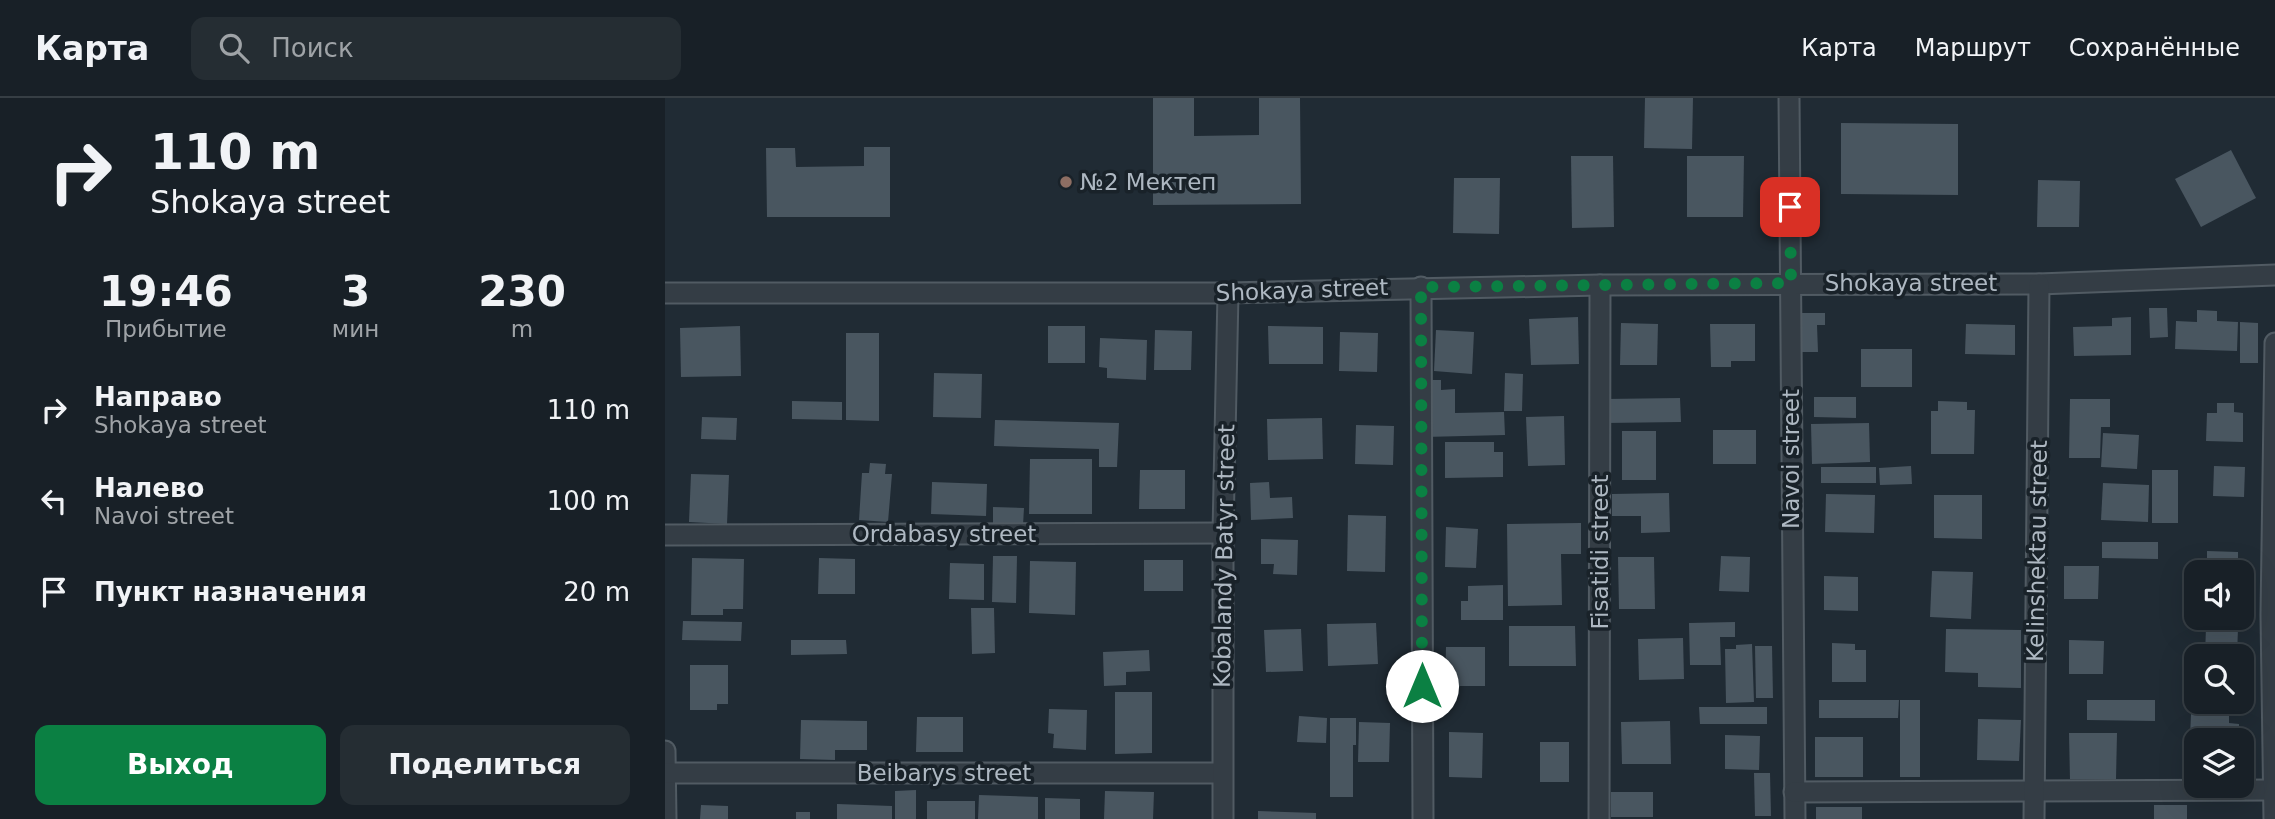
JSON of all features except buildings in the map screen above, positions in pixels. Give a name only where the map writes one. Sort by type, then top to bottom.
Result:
[{"type":"street","name":"Navoi street","points":[[1789,98],[1795,819]]},
{"type":"street","name":"Shokaya street","points":[[665,293],[1228,293],[1600,285],[2039,284],[2275,275]]},
{"type":"street","name":"Kelinshektau street","points":[[2034,819],[2039,284]]},
{"type":"street","name":"Fisatidi street","points":[[1599,819],[1600,285]]},
{"type":"street","points":[[1421,287],[1423,819]]},
{"type":"street","name":"Kobalandy Batyr street","points":[[1223,819],[1223,533],[1228,293]]},
{"type":"street","points":[[2274,819],[2271,601],[2275,343]]},
{"type":"street","name":"Ordabasy street","points":[[665,535],[1223,533]]},
{"type":"street","points":[[665,751],[666,819]]},
{"type":"street","name":"Beibarys street","points":[[665,773],[1222,773]]},
{"type":"street","points":[[1794,792],[2274,790]]},
{"type":"place","name":"№2 Мектеп","points":[[1066,182]]},
{"type":"route","points":[[1422,686],[1421,287],[1791,283],[1790,207]]}]
